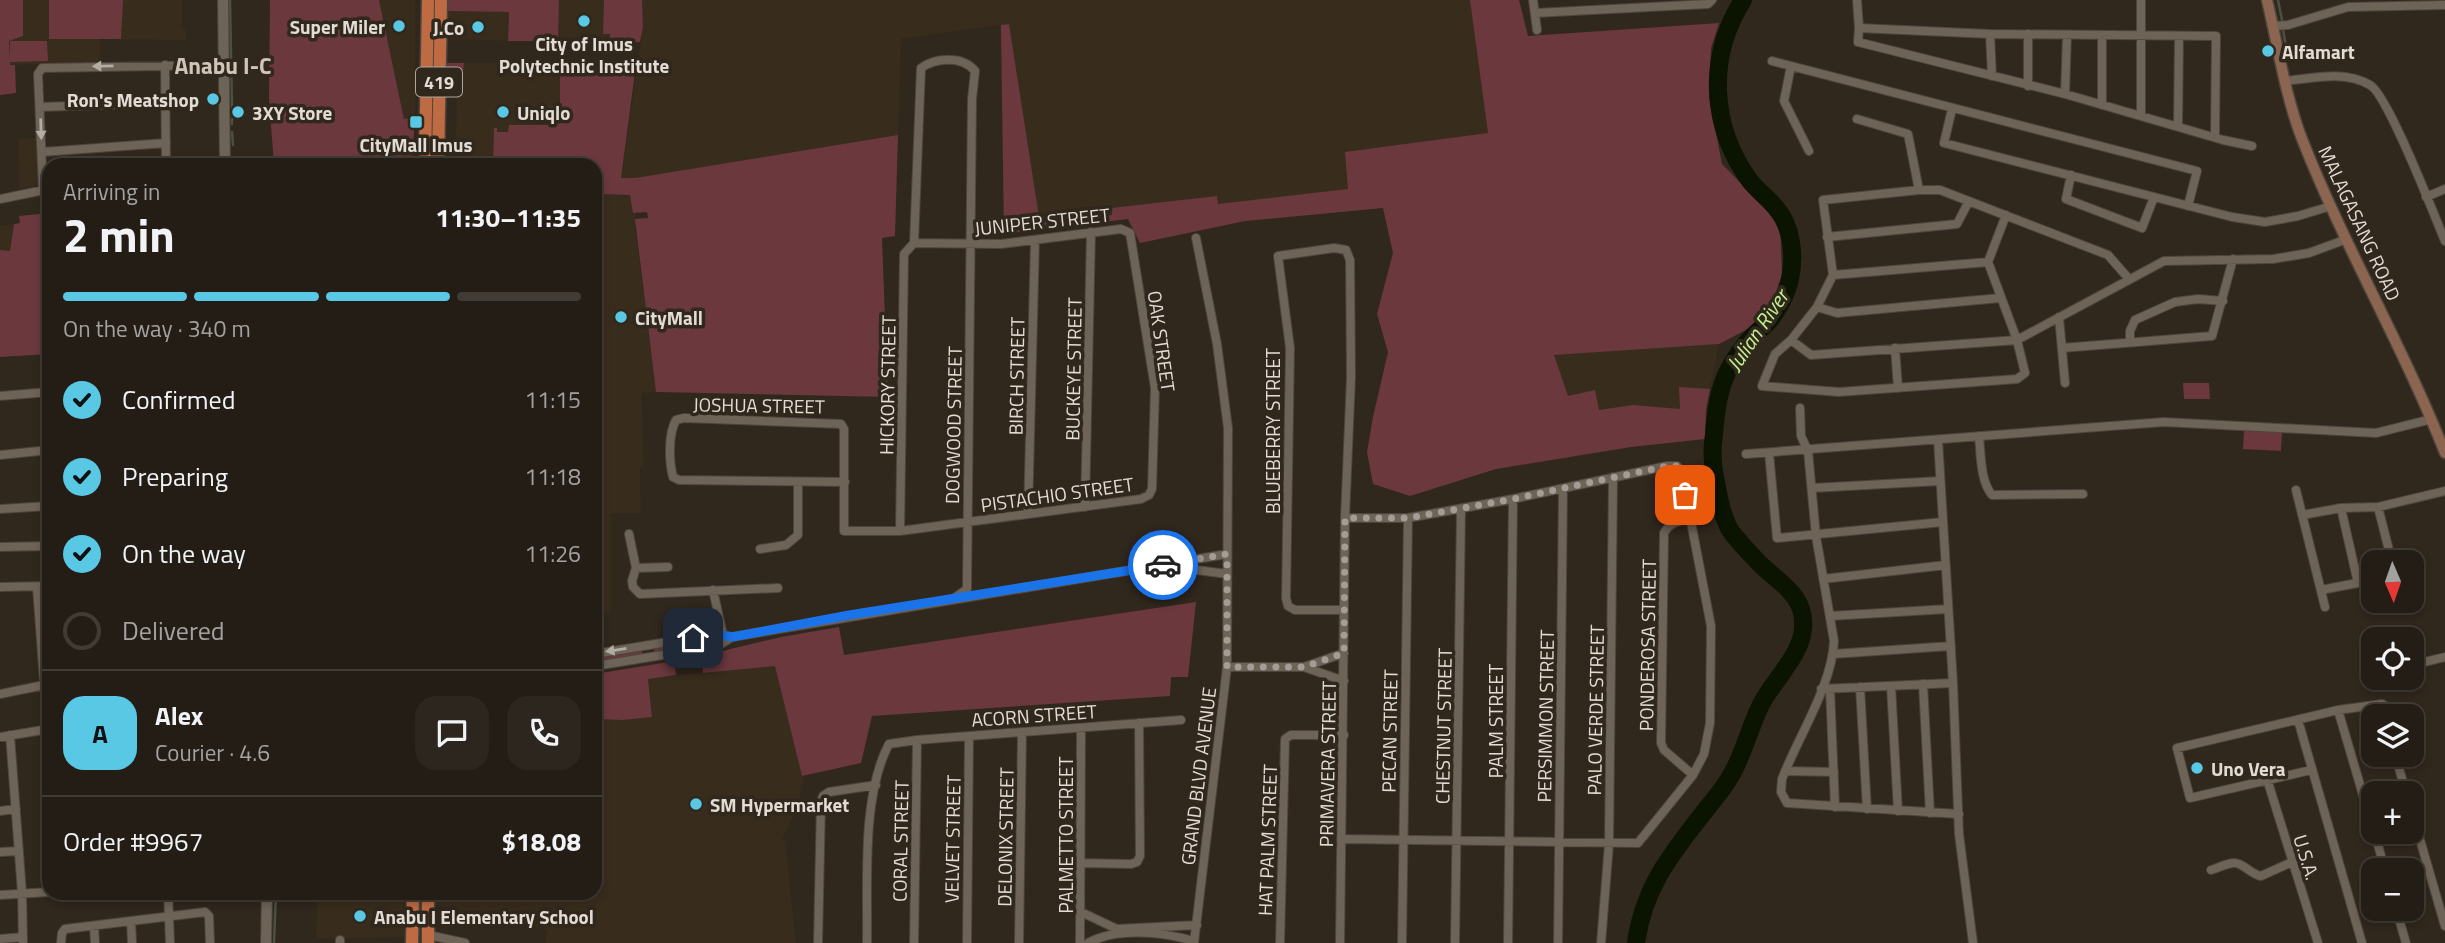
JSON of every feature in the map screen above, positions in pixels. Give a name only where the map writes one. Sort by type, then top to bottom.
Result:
[{"type":"highway","name":"419","points":[[425,158],[428,0]]},
{"type":"highway","name":"419","points":[[438,158],[441,0]]},
{"type":"highway","points":[[412,943],[413,900]]},
{"type":"highway","points":[[428,900],[428,939]]},
{"type":"main road","name":"MALAGASANG ROAD","points":[[2267,0],[2301,137],[2432,419],[2445,453]]},
{"type":"street","points":[[223,0],[225,158]]},
{"type":"street","points":[[1534,0],[1537,30]]},
{"type":"street","points":[[1580,0],[1581,11]]},
{"type":"street","points":[[1535,13],[1581,11],[1624,4],[1708,4],[1712,0]]},
{"type":"street","points":[[1857,0],[1858,42],[2065,94],[2252,146]]},
{"type":"street","points":[[2141,0],[2141,116]]},
{"type":"street","points":[[2273,26],[2288,25],[2348,7],[2445,5]]},
{"type":"street","points":[[1859,29],[1990,34],[2216,36],[2215,137]]},
{"type":"street","points":[[1990,34],[1992,76]]},
{"type":"street","points":[[2028,34],[2028,86]]},
{"type":"street","points":[[2065,94],[2067,35]]},
{"type":"street","points":[[2102,36],[2102,104]]},
{"type":"street","points":[[2178,125],[2179,36]]},
{"type":"street","name":"HICKORY STREET","points":[[900,531],[904,254],[914,243],[921,68],[930,62],[960,61],[970,64],[975,71],[972,99],[972,244]]},
{"type":"street","points":[[1772,61],[2197,171],[2188,206]]},
{"type":"street","points":[[165,65],[166,158]]},
{"type":"street","points":[[43,158],[38,74],[42,68],[223,65]]},
{"type":"street","points":[[1791,66],[1784,101],[1809,151]]},
{"type":"street","points":[[2285,80],[2346,76],[2373,86],[2388,107],[2445,241]]},
{"type":"street","points":[[40,107],[166,103]]},
{"type":"street","points":[[1952,108],[1944,143],[2071,176],[2188,206],[2265,222],[2331,206]]},
{"type":"street","points":[[1857,119],[1908,134],[1919,190]]},
{"type":"street","points":[[42,152],[166,143]]},
{"type":"street","points":[[2071,176],[2066,199],[2142,228],[2154,197]]},
{"type":"street","points":[[2426,197],[2445,189]]},
{"type":"street","points":[[2006,215],[1988,262],[2017,340],[2025,373],[2017,379],[1839,392],[1762,386],[1775,354],[1791,340],[1817,307],[1833,275],[1823,200],[1940,190],[2006,215],[2108,254],[2129,279]]},
{"type":"street","points":[[0,199],[42,191]]},
{"type":"street","points":[[1827,237],[1958,224],[1969,201]]},
{"type":"street","name":"JUNIPER STREET","points":[[914,243],[972,244],[1034,240],[1121,229],[1130,233]]},
{"type":"street","name":"BUCKEYE STREET","points":[[1085,507],[1091,232]]},
{"type":"street","name":"OAK STREET","points":[[1130,233],[1155,388],[1152,489],[1149,495]]},
{"type":"street","name":"GRAND BLVD AVENUE","points":[[1194,942],[1227,667],[1228,428],[1217,344],[1196,238]]},
{"type":"street","points":[[1791,340],[1811,355],[2017,340],[2164,261],[2273,259],[2309,253],[2347,239]]},
{"type":"street","name":"BIRCH STREET","points":[[1028,514],[1034,240]]},
{"type":"street","name":"DOGWOOD STREET","points":[[953,599],[967,589],[972,244]]},
{"type":"street","name":"PRIMAVERA STREET","points":[[1278,256],[1334,248],[1346,250],[1350,260],[1351,377],[1345,518],[1340,943]]},
{"type":"street","name":"BLUEBERRY STREET","points":[[1278,256],[1290,348],[1286,598],[1288,606],[1295,610],[1344,610]]},
{"type":"street","points":[[2062,348],[2212,336],[2234,259]]},
{"type":"street","points":[[1833,275],[1988,262]]},
{"type":"street","points":[[1817,307],[1837,313],[2000,299]]},
{"type":"street","points":[[2130,342],[2130,331],[2135,320],[2175,302],[2198,299],[2223,301]]},
{"type":"street","points":[[2059,317],[2064,383]]},
{"type":"street","points":[[1895,348],[1898,388]]},
{"type":"street","points":[[0,396],[42,393]]},
{"type":"street","points":[[1800,408],[1801,436],[1808,451],[1816,536],[1830,616],[1833,654],[1825,689],[1785,771],[1781,792],[1787,803],[1959,814]]},
{"type":"street","name":"JOSHUA STREET","points":[[798,482],[679,481],[673,477],[671,469],[671,428],[676,421],[684,418],[841,424],[844,429],[845,482]]},
{"type":"street","points":[[1746,454],[2164,422],[2376,433],[2432,419]]},
{"type":"street","points":[[1979,436],[1983,471],[1992,495],[2083,494]]},
{"type":"street","points":[[1938,440],[1959,834],[1973,943]]},
{"type":"street","points":[[0,455],[42,451]]},
{"type":"street","points":[[1769,453],[1777,538],[1943,522]]},
{"type":"street","points":[[1342,839],[1609,844],[1632,844],[1642,840],[1693,775],[1704,754],[1710,723],[1711,626],[1681,470],[1677,466],[1408,518],[1345,518]]},
{"type":"street","name":"PALO VERDE STREET","points":[[1601,943],[1609,844],[1614,477]]},
{"type":"street","points":[[1812,488],[1940,481]]},
{"type":"street","points":[[760,549],[786,545],[798,535],[798,482],[845,482]]},
{"type":"street","name":"PISTACHIO STREET","points":[[845,482],[844,531],[900,531],[1141,499],[1149,495]]},
{"type":"street","name":"PERSIMMON STREET","points":[[1558,943],[1563,489]]},
{"type":"street","points":[[2296,490],[2325,607]]},
{"type":"street","points":[[2302,515],[2342,508],[2378,507],[2445,491]]},
{"type":"street","name":"PALM STREET","points":[[1508,943],[1513,499]]},
{"type":"street","points":[[0,509],[42,506]]},
{"type":"street","points":[[2378,507],[2389,550]]},
{"type":"street","points":[[2342,508],[2358,583]]},
{"type":"street","name":"CHESTNUT STREET","points":[[1455,943],[1461,509]]},
{"type":"street","name":"PECAN STREET","points":[[1402,943],[1408,518]]},
{"type":"street","name":"PONDEROSA STREET","points":[[1690,519],[1674,523],[1667,527],[1664,533],[1661,743],[1664,750],[1693,775]]},
{"type":"street","points":[[629,534],[636,568],[633,587],[640,594],[778,588]]},
{"type":"street","points":[[0,547],[42,545]]},
{"type":"street","points":[[602,653],[727,636],[1227,554]]},
{"type":"street","points":[[1823,579],[1946,565]]},
{"type":"street","points":[[1160,566],[1189,567],[1227,574]]},
{"type":"street","points":[[636,568],[668,567]]},
{"type":"street","points":[[2320,590],[2361,582]]},
{"type":"street","points":[[0,587],[42,587]]},
{"type":"street","points":[[37,587],[42,657]]},
{"type":"street","points":[[713,590],[727,636]]},
{"type":"street","points":[[1830,616],[1948,609]]},
{"type":"street","points":[[602,665],[718,646],[727,636]]},
{"type":"street","points":[[647,645],[649,657]]},
{"type":"street","points":[[1833,654],[1951,646]]},
{"type":"street","points":[[1227,667],[1304,667],[1344,653]]},
{"type":"street","points":[[2424,662],[2445,657]]},
{"type":"street","points":[[1304,667],[1344,681]]},
{"type":"street","points":[[1825,689],[1953,682]]},
{"type":"street","points":[[1923,684],[1930,813]]},
{"type":"street","points":[[0,694],[42,685]]},
{"type":"street","points":[[1891,686],[1898,811]]},
{"type":"street","points":[[1860,687],[1867,809]]},
{"type":"street","points":[[1825,689],[1835,807]]},
{"type":"street","points":[[2311,770],[2190,798],[2177,748],[2361,707]]},
{"type":"street","points":[[2338,710],[2361,789]]},
{"type":"street","name":"ACORN STREET","points":[[876,785],[889,744],[1181,720]]},
{"type":"street","points":[[2298,720],[2361,943]]},
{"type":"street","points":[[1080,863],[1131,864],[1137,862],[1140,856],[1139,723]]},
{"type":"street","name":"PALMETTO STREET","points":[[1080,943],[1081,728]]},
{"type":"street","points":[[0,737],[42,730]]},
{"type":"street","name":"DELONIX STREET","points":[[1019,943],[1022,732]]},
{"type":"street","points":[[0,939],[23,940],[10,735]]},
{"type":"street","name":"HAT PALM STREET","points":[[1280,943],[1285,739],[1291,735],[1344,735]]},
{"type":"street","name":"VELVET STREET","points":[[967,943],[970,736]]},
{"type":"street","name":"CORAL STREET","points":[[914,943],[918,740]]},
{"type":"street","points":[[1785,771],[1834,772]]},
{"type":"street","name":"U.S.A.","points":[[2267,779],[2318,943]]},
{"type":"street","points":[[818,943],[823,796],[829,792],[876,785],[869,822],[867,943]]},
{"type":"street","points":[[0,811],[16,809]]},
{"type":"street","points":[[2421,844],[2445,926]]},
{"type":"street","points":[[0,852],[19,851]]},
{"type":"street","points":[[2211,870],[2233,863],[2241,864],[2250,872],[2261,876],[2292,862]]},
{"type":"street","points":[[0,895],[42,892]]},
{"type":"street","points":[[168,900],[170,943]]},
{"type":"street","points":[[266,943],[267,900]]},
{"type":"street","points":[[1081,912],[1117,929],[1194,942]]},
{"type":"street","points":[[61,943],[63,930],[208,913],[210,943]]},
{"type":"street","points":[[131,921],[132,943]]},
{"type":"street","points":[[2400,921],[2406,943]]},
{"type":"street","points":[[1088,943],[1107,936],[1197,925]]},
{"type":"street","points":[[94,926],[95,943]]},
{"type":"street","points":[[428,939],[465,943]]},
{"type":"shaded area","points":[[0,0],[23,0],[23,36],[9,41],[9,61],[10,41],[47,41],[48,61],[10,62],[10,65],[15,65],[16,93],[0,95]]},
{"type":"shaded area","points":[[23,0],[182,0],[182,29],[186,30],[186,40],[100,39],[100,63],[9,65],[9,41],[23,36]]},
{"type":"shaded area","points":[[49,0],[123,0],[121,39],[49,39]]},
{"type":"shaded area","points":[[270,0],[379,0],[404,119],[415,117],[412,158],[274,158],[269,100]]},
{"type":"shaded area","points":[[379,0],[415,0],[415,117],[404,119]]},
{"type":"shaded area","points":[[447,0],[559,0],[558,41],[508,41],[509,12],[447,11]]},
{"type":"shaded area","name":"City of Imus Polytechnic Institute","points":[[555,0],[615,0],[614,42],[554,41]]},
{"type":"shaded area","points":[[604,0],[642,0],[643,27],[640,42],[610,42],[610,34],[603,34]]},
{"type":"shaded area","points":[[642,0],[1519,0],[1528,36],[1719,23],[1711,48],[1709,97],[1716,144],[1722,165],[1780,223],[1782,275],[1772,305],[1746,330],[1719,344],[1706,409],[1705,439],[1631,447],[1496,469],[1410,496],[1373,484],[1367,452],[1388,352],[1377,314],[1393,253],[1383,208],[1245,221],[1140,243],[1128,219],[1004,234],[1000,25],[901,39],[898,135],[635,178],[621,178],[643,27]]},
{"type":"shaded area","points":[[1470,0],[1519,0],[1528,36],[1719,23],[1711,48],[1709,97],[1722,164],[1780,223],[1782,275],[1772,305],[1746,330],[1719,344],[1554,355],[1568,396],[1595,390],[1599,410],[1633,405],[1680,409],[1679,387],[1710,389],[1705,439],[1631,447],[1496,469],[1410,496],[1373,484],[1367,452],[1388,352],[1377,314],[1393,253],[1383,208],[1245,221],[1140,243],[1128,219],[1004,234],[1001,25],[1009,24],[1039,217],[1094,209],[1096,218],[1112,215],[1111,208],[1217,196],[1218,204],[1348,189],[1345,152],[1488,133]]},
{"type":"shaded area","name":"J.Co","points":[[447,11],[509,12],[508,41],[451,39],[447,32]]},
{"type":"shaded area","points":[[447,63],[464,63],[463,71],[456,72],[456,83],[446,77]]},
{"type":"shaded area","name":"Uniqlo","points":[[448,63],[560,63],[560,107],[549,125],[509,125],[508,158],[450,158],[450,142],[456,138],[457,84],[446,77]]},
{"type":"shaded area","points":[[560,63],[636,65],[621,178],[635,178],[898,135],[895,236],[882,238],[888,397],[656,392],[635,219],[648,218],[647,212],[633,213],[630,195],[602,194],[602,158],[493,158],[494,128],[497,128],[497,132],[508,132],[509,125],[549,125],[549,106],[560,106]]},
{"type":"shaded area","points":[[36,138],[38,185],[19,189],[18,139]]},
{"type":"shaded area","name":"CityMall","points":[[602,194],[634,196],[636,233],[656,392],[642,393],[641,513],[611,513],[611,613],[602,613]]},
{"type":"shaded area","points":[[42,214],[42,354],[0,357],[0,250],[10,251],[14,224],[20,223],[19,216]]},
{"type":"shaded area","points":[[14,224],[10,251],[0,250],[0,226]]},
{"type":"shaded area","points":[[2183,383],[2209,383],[2210,399],[2184,399]]},
{"type":"shaded area","points":[[2244,430],[2282,431],[2281,451],[2243,449]]},
{"type":"shaded area","points":[[1196,602],[1188,677],[1171,677],[1170,696],[872,716],[861,763],[802,776],[775,666],[703,673],[701,656],[781,637],[839,627],[844,655]]},
{"type":"shaded area","points":[[718,638],[720,642],[654,652],[655,648]]},
{"type":"shaded area","points":[[641,650],[643,654],[602,662],[602,657]]},
{"type":"shaded area","points":[[674,661],[676,675],[648,679],[652,717],[623,720],[602,719],[602,673]]},
{"type":"shaded area","name":"SM Hypermarket","points":[[775,665],[804,780],[796,812],[782,838],[785,840],[796,943],[545,943],[547,930],[435,905],[435,900],[602,900],[602,719],[652,717],[648,678]]},
{"type":"shaded area","name":"Anabu I Elementary School","points":[[318,900],[404,900],[404,937],[316,939]]},
{"type":"waterway","points":[[230,0],[232,107]]},
{"type":"waterway","name":"Julian River","points":[[1636,943],[1640,922],[1653,886],[1683,839],[1730,777],[1759,708],[1793,656],[1803,629],[1801,608],[1791,592],[1761,565],[1729,527],[1721,506],[1713,467],[1715,420],[1722,384],[1739,352],[1778,308],[1789,284],[1792,261],[1786,223],[1776,208],[1750,181],[1737,160],[1721,115],[1718,91],[1723,45],[1743,0]]},
{"type":"waterway","points":[[2278,0],[2282,20]]},
{"type":"waterway","points":[[2283,30],[2286,46]]},
{"type":"waterway","points":[[232,119],[232,124]]},
{"type":"waterway","points":[[232,132],[233,145]]},
{"type":"waterway","points":[[274,943],[276,900]]},
{"type":"way so far","points":[[1163,565],[1227,554],[1227,667],[1304,667],[1344,653],[1345,518],[1408,518],[1667,466],[1677,466],[1681,470],[1685,495]]},
{"type":"place","name":"City of Imus Polytechnic Institute","points":[[584,21]]},
{"type":"place","name":"Super Miler","points":[[399,26]]},
{"type":"place","name":"J.Co","points":[[478,27]]},
{"type":"place","name":"Alfamart","points":[[2268,51]]},
{"type":"place","name":"Ron's Meatshop","points":[[213,99]]},
{"type":"place","name":"3XY Store","points":[[238,112]]},
{"type":"place","name":"Uniqlo","points":[[503,112]]},
{"type":"place","name":"CityMall Imus","points":[[416,122]]},
{"type":"place","name":"CityMall","points":[[621,317]]},
{"type":"place","name":"Uno Vera","points":[[2197,768]]},
{"type":"place","name":"SM Hypermarket","points":[[696,804]]},
{"type":"place","name":"Anabu I Elementary School","points":[[360,916]]},
{"type":"district","name":"Anabu I-C","points":[[223,65]]},
{"type":"route","points":[[693,638],[716,634],[732,637],[849,615],[1163,565]]}]
